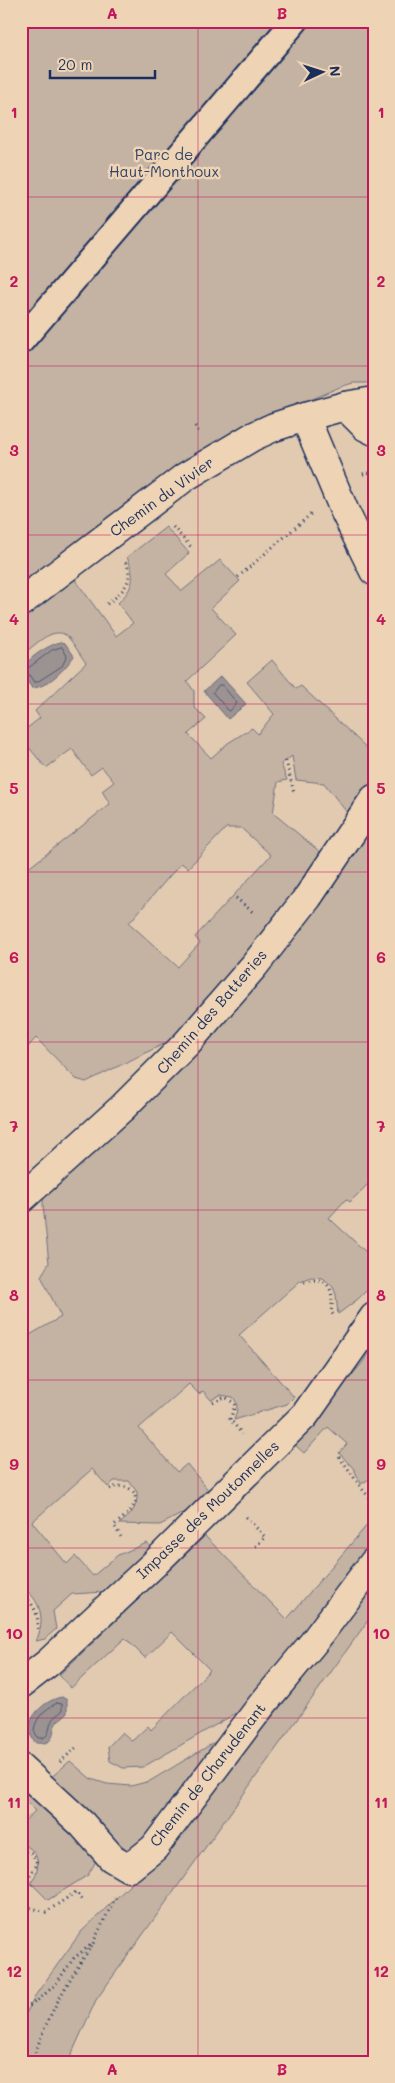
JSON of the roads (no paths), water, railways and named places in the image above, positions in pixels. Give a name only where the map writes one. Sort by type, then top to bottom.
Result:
[{"type":"street","points":[[21,341],[295,21]]},
{"type":"street","name":"Chemin du Vivier","points":[[21,602],[185,477],[252,436],[305,417],[345,406],[374,401]]},
{"type":"street","points":[[345,406],[366,426],[374,430]]},
{"type":"street","points":[[305,417],[338,495],[374,572]]},
{"type":"street","name":"Chemin des Batteries","points":[[21,1199],[122,1108],[187,1042],[254,966],[308,897],[374,799]]},
{"type":"street","name":"Impasse des Moutonnelles","points":[[21,1684],[48,1664],[154,1564],[304,1415],[374,1317]]},
{"type":"street","name":"Chemin de Charudenant","points":[[21,1768],[82,1824],[112,1858],[129,1868],[154,1848],[374,1562]]},
{"type":"water","points":[[60,642],[65,643],[74,656],[50,681],[44,685],[32,688],[21,673],[23,668],[37,654]]},
{"type":"water","points":[[221,676],[246,704],[228,719],[204,691]]},
{"type":"water","points":[[62,1697],[67,1700],[67,1713],[57,1722],[52,1737],[48,1742],[36,1743],[31,1736],[31,1721],[40,1708],[54,1699]]},
{"type":"park label","name":"Parc de Haut-Monthoux","points":[[164,164]]}]
